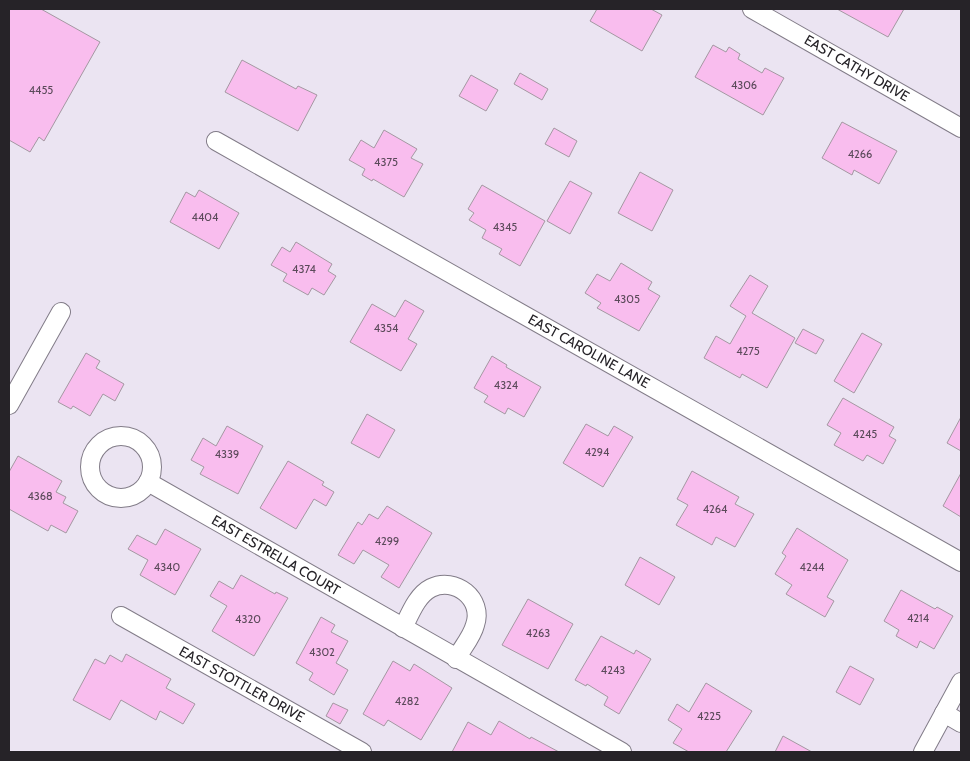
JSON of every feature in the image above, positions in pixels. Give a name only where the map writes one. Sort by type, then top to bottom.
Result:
[{"type":"street","name":"EAST CATHY DRIVE","points":[[752,9],[961,128]]},
{"type":"street","name":"EAST CAROLINE LANE","points":[[216,141],[961,562]]},
{"type":"street","points":[[9,405],[61,312]]},
{"type":"street","name":"EAST ESTRELLA COURT","points":[[148,482],[622,752]]},
{"type":"street","points":[[403,628],[417,602],[431,588],[440,585],[450,585],[460,588],[469,595],[475,604],[477,614],[476,625],[456,658]]},
{"type":"street","name":"EAST STOTTLER DRIVE","points":[[121,616],[362,752]]},
{"type":"street","points":[[923,752],[961,682]]},
{"type":"street","points":[[944,713],[961,722]]},
{"type":"building","points":[[9,9],[41,9],[100,42],[44,141],[39,137],[30,152],[9,140]]},
{"type":"building","points":[[597,9],[651,9],[662,15],[642,51],[590,21]]},
{"type":"building","points":[[837,9],[904,9],[888,37]]},
{"type":"building","points":[[713,45],[726,52],[729,47],[740,54],[738,59],[762,73],[765,68],[784,78],[763,115],[695,77]]},
{"type":"building","points":[[242,60],[296,89],[298,86],[317,95],[298,131],[225,92]]},
{"type":"building","points":[[520,73],[548,89],[542,100],[514,84]]},
{"type":"building","points":[[471,75],[498,90],[486,111],[459,96]]},
{"type":"building","points":[[842,122],[897,151],[879,184],[854,170],[852,175],[822,158]]},
{"type":"building","points":[[554,128],[577,141],[569,157],[545,144]]},
{"type":"building","points":[[384,130],[417,149],[411,158],[423,164],[404,197],[373,179],[372,181],[362,175],[365,169],[349,160],[361,140],[374,148]]},
{"type":"building","points":[[640,172],[673,190],[652,231],[618,213]]},
{"type":"building","points":[[570,181],[592,193],[570,234],[547,221]]},
{"type":"building","points":[[482,185],[545,221],[520,266],[499,254],[502,249],[482,238],[486,230],[469,220],[474,213],[468,209]]},
{"type":"building","points":[[199,190],[239,213],[219,249],[170,222],[186,192],[195,197]]},
{"type":"building","points":[[296,242],[332,264],[328,271],[336,276],[324,295],[312,288],[308,295],[283,281],[287,274],[271,265],[282,247],[290,252]]},
{"type":"building","points":[[621,263],[652,282],[648,289],[660,296],[639,331],[597,308],[601,303],[585,293],[597,274],[610,281]]},
{"type":"building","points":[[750,275],[768,286],[752,313],[795,338],[767,388],[742,374],[740,378],[704,358],[716,336],[730,344],[746,316],[730,306]]},
{"type":"building","points":[[405,300],[424,311],[408,339],[417,344],[401,371],[350,342],[372,304],[395,317]]},
{"type":"building","points":[[803,329],[824,340],[816,354],[795,343]]},
{"type":"building","points":[[862,333],[882,344],[854,393],[834,381]]},
{"type":"building","points":[[86,353],[100,361],[96,368],[124,384],[115,401],[103,394],[90,416],[73,406],[71,409],[58,402]]},
{"type":"building","points":[[492,356],[507,365],[506,367],[541,387],[524,417],[508,408],[505,414],[484,402],[488,396],[474,388]]},
{"type":"building","points":[[843,398],[894,427],[889,436],[896,440],[883,464],[867,455],[863,461],[834,445],[841,433],[827,425]]},
{"type":"building","points":[[367,414],[395,430],[379,458],[351,443]]},
{"type":"building","points":[[961,417],[961,451],[947,443]]},
{"type":"building","points":[[586,424],[608,436],[614,426],[633,437],[603,487],[563,463]]},
{"type":"building","points":[[227,426],[263,446],[238,494],[200,474],[204,467],[191,460],[203,438],[216,446]]},
{"type":"building","points":[[18,456],[62,481],[56,492],[66,497],[63,503],[78,511],[66,533],[51,525],[48,531],[9,509],[9,472]]},
{"type":"building","points":[[288,461],[324,482],[322,485],[334,492],[326,506],[314,499],[296,529],[260,508]]},
{"type":"building","points":[[692,471],[739,497],[735,504],[754,514],[735,547],[716,537],[712,545],[676,525],[688,505],[677,499]]},
{"type":"building","points":[[961,473],[961,517],[943,506]]},
{"type":"building","points":[[387,506],[432,533],[399,588],[381,577],[389,565],[363,550],[354,564],[338,555],[358,522],[362,525],[369,514],[378,519]]},
{"type":"building","points":[[797,528],[848,560],[827,597],[834,601],[825,617],[786,594],[792,585],[775,574],[786,556],[782,553]]},
{"type":"building","points":[[165,529],[201,549],[175,595],[140,575],[148,560],[128,549],[137,535],[156,545]]},
{"type":"building","points":[[640,557],[675,577],[659,605],[625,585]]},
{"type":"building","points":[[241,575],[275,594],[276,592],[288,598],[254,656],[212,631],[227,606],[210,596],[219,581],[233,589]]},
{"type":"building","points":[[901,590],[935,609],[937,607],[953,616],[934,649],[920,641],[917,648],[896,636],[899,630],[884,621]]},
{"type":"building","points":[[528,599],[573,624],[548,669],[502,645]]},
{"type":"building","points":[[321,617],[335,625],[331,632],[348,641],[336,663],[348,670],[334,695],[309,680],[313,673],[296,663]]},
{"type":"building","points":[[601,636],[634,654],[636,650],[651,659],[619,714],[604,705],[608,697],[587,684],[586,686],[575,680]]},
{"type":"building","points":[[126,654],[171,679],[166,688],[195,704],[183,724],[160,711],[156,720],[121,700],[110,720],[73,700],[95,659],[105,664],[110,655],[122,662]]},
{"type":"building","points":[[393,661],[410,671],[414,664],[452,688],[421,740],[388,720],[384,726],[363,714]]},
{"type":"building","points":[[850,666],[874,679],[860,705],[836,692]]},
{"type":"building","points":[[706,683],[752,711],[726,752],[689,752],[673,743],[682,729],[668,720],[677,704],[689,712]]},
{"type":"building","points":[[333,703],[348,710],[340,724],[326,716]]},
{"type":"building","points":[[499,721],[530,739],[531,737],[559,752],[452,752],[468,722],[491,735]]},
{"type":"building","points":[[783,736],[812,752],[775,752]]}]
